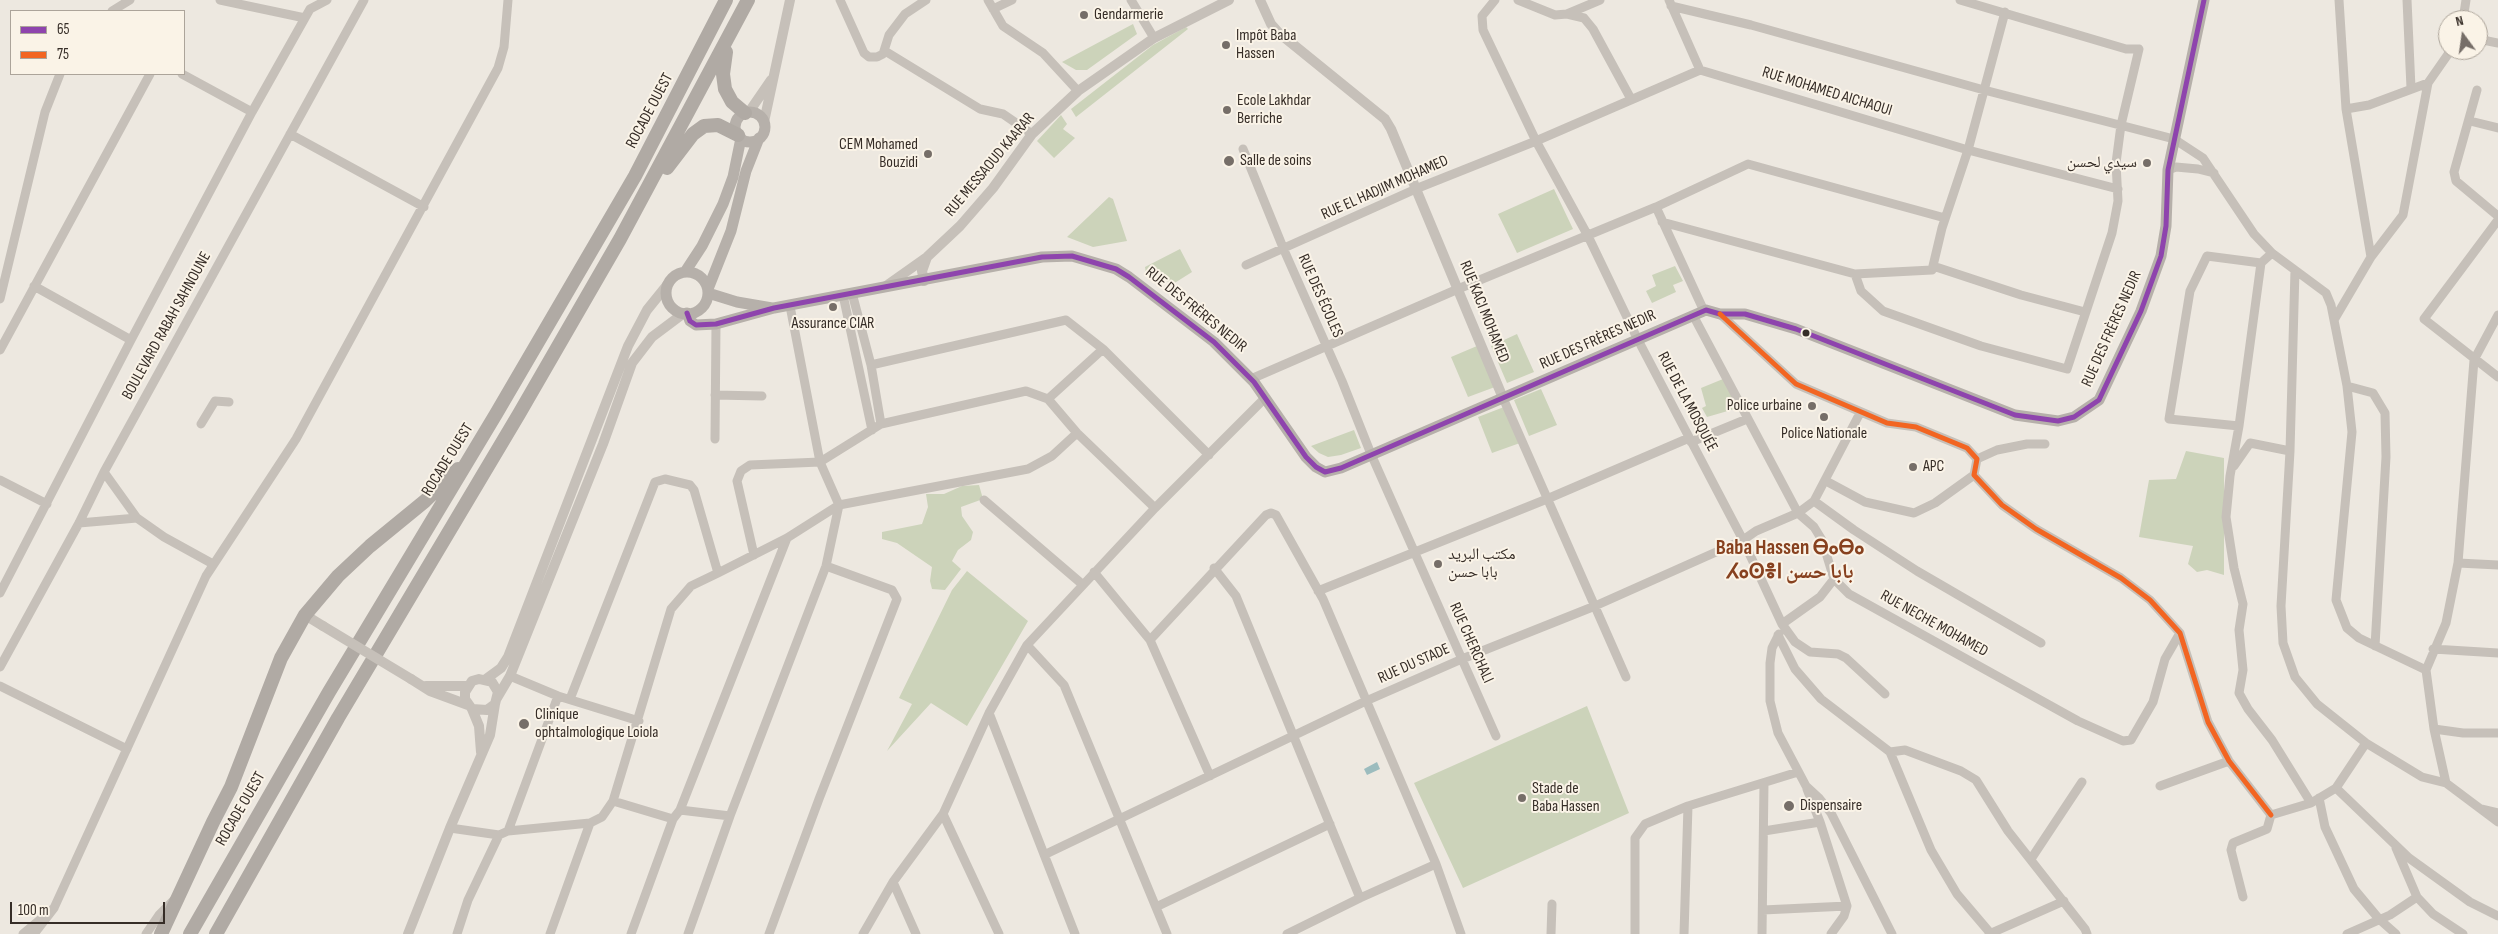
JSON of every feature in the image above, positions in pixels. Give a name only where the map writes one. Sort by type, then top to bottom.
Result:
[{"type":"highway","name":"ROCADE OUEST","points":[[190,934],[329,692],[470,458],[635,176],[726,0]]},
{"type":"highway","points":[[216,934],[343,710],[520,414],[656,175],[748,0]]},
{"type":"highway","points":[[730,36],[724,62],[723,82],[732,102],[747,112]]},
{"type":"highway","points":[[656,175],[669,166],[693,134],[704,126],[718,125],[740,136]]},
{"type":"highway","points":[[161,934],[176,899],[231,787],[281,658],[305,615],[338,576],[370,546],[425,501],[470,458]]},
{"type":"main road","name":"RUE DES FRÈRES NEDIR","points":[[686,313],[696,325],[716,324],[774,308],[847,294],[924,281],[1042,257],[1072,256],[1116,269],[1214,342],[1251,379],[1306,458],[1325,472],[1332,471],[1637,338],[1694,317],[1704,311],[1720,314],[1745,314],[1796,329],[1981,399],[2015,415],[2058,422],[2074,417],[2099,400],[2141,311],[2161,256],[2166,226],[2168,170],[2204,0]]},
{"type":"main road","points":[[685,272],[702,246],[723,204],[733,177],[740,136],[736,122],[747,112],[760,115],[764,122],[764,131],[759,138],[746,171],[731,231],[704,305],[699,310],[686,313],[673,308],[669,303],[666,290],[672,278],[685,272],[691,272],[702,278],[708,291]]},
{"type":"main road","points":[[740,136],[750,142],[759,138]]},
{"type":"main road","name":"RUE DES FRÈRES NEDIR","points":[[708,291],[737,302],[774,308]]},
{"type":"street","points":[[114,10],[130,0]]},
{"type":"street","points":[[220,0],[305,18]]},
{"type":"street","points":[[0,593],[252,112],[305,18],[316,4],[327,0]]},
{"type":"street","name":"BOULEVARD RABAH SAHNOUNE","points":[[0,667],[104,472],[364,0]]},
{"type":"street","points":[[34,934],[54,908],[212,564],[296,439],[498,68],[504,47],[508,0]]},
{"type":"street","points":[[764,122],[790,0]]},
{"type":"street","points":[[840,0],[864,53],[869,57],[877,57],[885,51],[889,35],[905,14],[926,0]]},
{"type":"street","points":[[988,0],[1003,26],[1047,57],[1078,91]]},
{"type":"street","points":[[993,9],[1012,0]]},
{"type":"street","points":[[1131,0],[1154,38]]},
{"type":"street","name":"RUE MESSAOUD KAARAR","points":[[884,288],[927,257],[960,226],[993,188],[1032,134],[1078,91],[1154,38],[1229,0]]},
{"type":"street","name":"RUE KACI MOHAMED","points":[[1260,0],[1271,24],[1279,33],[1385,119],[1418,188],[1503,398],[1626,677]]},
{"type":"street","name":"RUE DE LA MOSQUÉE","points":[[1495,0],[1482,16],[1483,30],[1536,141],[1588,236],[1637,338],[1743,540],[1782,624],[1795,642],[1810,652],[1838,654],[1846,658],[1885,694]]},
{"type":"street","points":[[1518,0],[1555,15],[1567,14],[1584,18],[1593,29],[1631,99]]},
{"type":"street","points":[[1567,14],[1600,0]]},
{"type":"street","points":[[1855,274],[1861,291],[1883,311],[1981,346],[2067,369],[2112,234],[2118,201],[2116,163],[2121,125],[2139,49],[2126,48],[1960,0]]},
{"type":"street","points":[[2339,0],[2346,109],[2371,257]]},
{"type":"street","points":[[2407,0],[2411,88]]},
{"type":"street","points":[[1536,141],[1700,70],[1670,3]]},
{"type":"street","points":[[1670,3],[1984,90],[2174,139],[2202,158],[2215,174],[2254,234],[2272,253],[2326,292],[2334,320],[2352,432],[2336,600],[2347,628],[2359,638],[2426,670]]},
{"type":"street","points":[[1662,222],[1855,274],[1932,270],[1945,218],[1968,150],[2005,12]]},
{"type":"street","points":[[885,51],[980,108],[1003,114],[1032,134]]},
{"type":"street","points":[[2334,320],[2371,257],[2403,215],[2428,83],[2444,60]]},
{"type":"street","name":"RUE MOHAMED AICHAOUI","points":[[1700,70],[1968,150],[2118,189]]},
{"type":"street","points":[[747,112],[766,89],[774,73]]},
{"type":"street","points":[[0,299],[45,112],[60,75]]},
{"type":"street","points":[[0,350],[149,75]]},
{"type":"street","points":[[184,75],[252,112]]},
{"type":"street","points":[[2346,109],[2369,105],[2428,83]]},
{"type":"street","points":[[2477,90],[2470,121],[2454,172],[2456,181],[2498,216]]},
{"type":"street","points":[[2470,121],[2498,128]]},
{"type":"street","points":[[290,134],[424,207]]},
{"type":"street","name":"RUE EL HADJIM MOHAMED","points":[[1246,265],[1284,250],[1418,188],[1536,141]]},
{"type":"street","name":"RUE DES ÉCOLES","points":[[1243,149],[1371,454]]},
{"type":"street","points":[[1251,379],[1328,349],[1458,289],[1656,207],[1748,164],[1945,218]]},
{"type":"street","points":[[2168,170],[2183,167],[2215,174]]},
{"type":"street","points":[[1656,207],[1704,311]]},
{"type":"street","points":[[2498,220],[2424,319],[2498,377]]},
{"type":"street","points":[[2272,253],[2261,263],[2233,468],[2230,476],[2226,517],[2234,568],[2243,604],[2239,630],[2243,670],[2239,693],[2248,709],[2315,800],[2325,827],[2354,888],[2379,919],[2396,934]]},
{"type":"street","points":[[2239,426],[2169,419],[2190,291],[2207,256],[2261,263]]},
{"type":"street","points":[[924,281],[922,271],[927,257]]},
{"type":"street","points":[[1933,266],[2021,295],[2086,312]]},
{"type":"street","points":[[2295,270],[2290,451],[2281,606],[2283,643],[2295,677],[2316,704],[2366,743],[2422,777],[2446,783],[2498,822]]},
{"type":"street","points":[[481,754],[479,726],[465,699],[467,686],[472,681],[486,679],[501,668],[508,657],[630,342],[647,310],[668,284]]},
{"type":"street","points":[[34,286],[131,340]]},
{"type":"street","points":[[847,294],[871,364],[881,424]]},
{"type":"street","points":[[847,294],[872,430]]},
{"type":"street","points":[[688,934],[730,816],[826,566],[840,505],[820,462],[790,306]]},
{"type":"street","points":[[305,615],[430,691],[482,712],[496,701],[510,676],[599,454],[632,363],[652,337],[686,313]]},
{"type":"street","points":[[1720,314],[1796,384],[1887,423],[1916,427],[1940,435],[1967,448],[1977,460]]},
{"type":"street","points":[[2446,783],[2434,729],[2426,670],[2433,649],[2446,623],[2458,563],[2474,360],[2498,315]]},
{"type":"street","points":[[1694,317],[1798,513],[1814,526],[1822,540],[1834,579],[1820,597],[1782,624],[1772,648],[1770,663],[1770,701],[1778,733],[1806,786],[1820,822],[1846,906],[1844,916],[1831,934]]},
{"type":"street","points":[[871,364],[1066,320],[1103,349],[1209,455]]},
{"type":"street","points":[[715,439],[716,324]]},
{"type":"street","points":[[1048,399],[1103,349]]},
{"type":"street","points":[[2346,386],[2373,393],[2385,413],[2386,457],[2375,646]]},
{"type":"street","points":[[754,555],[738,481],[741,471],[750,465],[820,462],[881,424],[1026,391],[1048,399],[1077,433],[1155,508]]},
{"type":"street","points":[[715,395],[762,396]]},
{"type":"street","points":[[863,934],[893,882],[943,814],[990,713],[1028,645],[1062,610],[1082,584],[1265,398]]},
{"type":"street","points":[[201,424],[215,401],[229,402]]},
{"type":"street","name":"RUE DU STADE","points":[[1046,854],[1366,701],[1462,659],[1595,606],[1743,540],[1756,530],[1798,513],[1814,500],[1826,481],[1860,412]]},
{"type":"street","points":[[1318,591],[1548,501],[1690,440],[1747,419]]},
{"type":"street","points":[[450,828],[499,835],[508,831],[590,823],[602,817],[613,801],[639,721],[671,610],[691,586],[787,538],[840,505],[1028,469],[1052,456],[1077,433]]},
{"type":"street","points":[[2233,468],[2250,443],[2290,451]]},
{"type":"street","points":[[1977,460],[1997,450],[2027,444],[2045,444]]},
{"type":"street","name":"RUE CHERCHALI","points":[[1371,454],[1496,736]]},
{"type":"street","points":[[1826,481],[1865,502],[1914,513],[1935,504],[1974,475],[1977,460]]},
{"type":"street","points":[[104,472],[137,518],[212,564]]},
{"type":"street","points":[[1974,475],[2002,504],[2018,517],[2115,574],[2150,600],[2180,633],[2199,700],[2208,722],[2229,761],[2271,816]]},
{"type":"street","points":[[570,699],[651,487],[659,479],[665,478],[690,485],[694,490],[718,573]]},
{"type":"street","points":[[0,480],[47,504]]},
{"type":"street","points":[[984,500],[1082,584]]},
{"type":"street","points":[[1814,500],[1854,530],[1917,571],[2040,643]]},
{"type":"street","points":[[1150,640],[1214,568],[1266,515],[1276,514],[1318,591],[1436,864],[1461,934]]},
{"type":"street","points":[[78,523],[137,518]]},
{"type":"street","points":[[631,934],[673,819],[680,810],[787,538]]},
{"type":"street","points":[[2458,563],[2498,565]]},
{"type":"street","points":[[770,934],[819,798],[897,600],[892,590],[826,566]]},
{"type":"street","points":[[1214,568],[1236,596],[1360,898]]},
{"type":"street","points":[[1094,572],[1150,640],[1210,776]]},
{"type":"street","name":"RUE NECHE MOHAMED","points":[[1834,579],[1849,594],[2078,722],[2123,742],[2131,740],[2153,702],[2165,659],[2180,633]]},
{"type":"street","points":[[1778,636],[1795,669],[1821,699],[1890,752],[1931,850],[1957,894],[1990,934],[2064,901]]},
{"type":"street","points":[[1028,645],[1064,685],[1166,934]]},
{"type":"street","points":[[2433,649],[2498,652]]},
{"type":"street","points":[[510,676],[558,696],[639,721]]},
{"type":"street","points":[[408,934],[450,828],[492,730],[496,686],[486,679]]},
{"type":"street","points":[[420,685],[444,688],[467,686]]},
{"type":"street","points":[[0,686],[127,748]]},
{"type":"street","points":[[508,831],[558,696]]},
{"type":"street","points":[[990,713],[1046,854],[1075,934]]},
{"type":"street","points":[[2434,729],[2463,733],[2498,733]]},
{"type":"street","points":[[2271,816],[2315,800],[2336,788],[2366,743]]},
{"type":"street","points":[[1890,752],[1905,750],[1961,771],[1976,780],[2008,831],[2064,901],[2087,934]]},
{"type":"street","points":[[2160,786],[2229,761]]},
{"type":"street","points":[[1635,934],[1634,838],[1645,824],[1688,806],[1798,772]]},
{"type":"street","points":[[2031,859],[2082,782]]},
{"type":"street","points":[[1762,934],[1764,783]]},
{"type":"street","points":[[1806,786],[1820,798],[1831,813],[1892,934]]},
{"type":"street","points":[[2336,788],[2355,804],[2394,846],[2470,902],[2498,916]]},
{"type":"street","points":[[613,801],[673,819]]},
{"type":"street","points":[[1684,934],[1688,806]]},
{"type":"street","points":[[2477,808],[2498,813]]},
{"type":"street","points":[[680,810],[730,816]]},
{"type":"street","points":[[943,814],[999,934]]},
{"type":"street","points":[[2242,897],[2231,846],[2233,842],[2267,829],[2271,816]]},
{"type":"street","points":[[1764,831],[1820,822]]},
{"type":"street","points":[[550,934],[590,823]]},
{"type":"street","points":[[1156,907],[1330,824]]},
{"type":"street","points":[[457,934],[468,900],[499,835]]},
{"type":"street","points":[[2394,846],[2418,897],[2433,914],[2463,934]]},
{"type":"street","points":[[1287,934],[1360,898],[1436,864]]},
{"type":"street","points":[[893,882],[916,934]]},
{"type":"street","points":[[2346,934],[2390,915],[2418,897]]},
{"type":"street","points":[[146,934],[159,915],[176,899]]},
{"type":"street","points":[[1552,904],[1552,934]]},
{"type":"street","points":[[1763,910],[1846,906]]},
{"type":"street","points":[[24,934],[54,908]]},
{"type":"green space","points":[[1133,24],[1137,34],[1087,70],[1076,70],[1062,62]]},
{"type":"green space","points":[[1186,27],[1188,29],[1076,117],[1071,109],[1153,45]]},
{"type":"green space","points":[[1061,115],[1067,124],[1063,129],[1075,138],[1054,158],[1037,141]]},
{"type":"green space","points":[[1554,189],[1573,229],[1517,253],[1498,214]]},
{"type":"green space","points":[[1109,197],[1113,199],[1127,241],[1093,247],[1067,237]]},
{"type":"green space","points":[[1180,249],[1192,272],[1173,284],[1146,273],[1145,267]]},
{"type":"green space","points":[[1675,266],[1683,281],[1673,285],[1676,292],[1652,303],[1646,291],[1656,286],[1652,275]]},
{"type":"green space","points":[[1517,334],[1534,372],[1507,383],[1491,346]]},
{"type":"green space","points":[[1477,346],[1495,387],[1468,397],[1451,357]]},
{"type":"green space","points":[[1723,379],[1738,408],[1707,417],[1702,408],[1706,406],[1701,388]]},
{"type":"green space","points":[[1541,389],[1557,425],[1529,436],[1514,400]]},
{"type":"green space","points":[[1504,407],[1520,443],[1492,453],[1478,417]]},
{"type":"green space","points":[[1354,430],[1361,448],[1328,457],[1319,453],[1311,446]]},
{"type":"green space","points":[[2186,451],[2224,458],[2224,575],[2207,570],[2197,572],[2188,564],[2193,546],[2139,537],[2149,480],[2176,479]]},
{"type":"green space","points":[[979,485],[983,499],[961,507],[962,516],[973,532],[971,540],[958,550],[952,561],[961,569],[945,590],[932,589],[930,581],[932,567],[897,543],[882,539],[882,532],[922,524],[928,507],[926,494],[944,494],[962,486]]},
{"type":"green space","points":[[967,571],[1028,621],[967,726],[931,703],[887,751],[912,704],[899,698],[952,590]]},
{"type":"green space","name":"Stade de Baba Hassen","points":[[1587,706],[1629,813],[1463,888],[1414,783]]},
{"type":"water","points":[[1377,762],[1380,769],[1367,775],[1364,769]]},
{"type":"transit line","name":"65","points":[[687,313],[690,321],[696,325],[716,324],[774,308],[1042,257],[1072,256],[1116,269],[1214,342],[1254,382],[1306,457],[1316,467],[1325,472],[1341,468],[1706,310],[1720,314],[1745,314],[1796,329],[2015,415],[2058,421],[2074,417],[2099,400],[2141,311],[2161,256],[2166,226],[2168,170],[2204,0]]},
{"type":"transit line","name":"75","points":[[1720,314],[1796,384],[1887,423],[1916,427],[1967,448],[1977,459],[1974,475],[2002,505],[2036,529],[2121,578],[2150,600],[2180,633],[2208,722],[2229,761],[2271,815]]},
{"type":"place","name":"Gendarmerie","points":[[1084,15]]},
{"type":"place","name":"Impôt Baba Hassen","points":[[1226,45]]},
{"type":"place","name":"Ecole Lakhdar Berriche","points":[[1227,110]]},
{"type":"place","name":"CEM Mohamed Bouzidi","points":[[928,154]]},
{"type":"place","name":"Salle de soins","points":[[1229,161]]},
{"type":"place","name":"سيدي لحسن","points":[[2147,163]]},
{"type":"place","name":"Assurance CIAR","points":[[833,307]]},
{"type":"place","name":"Police urbaine","points":[[1812,406]]},
{"type":"place","name":"Police Nationale","points":[[1824,417]]},
{"type":"place","name":"APC","points":[[1913,467]]},
{"type":"place","name":"مكتب البريد بابا حسن","points":[[1438,564]]},
{"type":"place","name":"Clinique ophtalmologique Loiola","points":[[524,724]]},
{"type":"place","name":"Stade de Baba Hassen","points":[[1522,798]]},
{"type":"place","name":"Dispensaire","points":[[1789,806]]},
{"type":"district","name":"Baba Hassen ⴱⴰⴱⴰ ⵃⴰⵙⴻⵏ بابا حسن","points":[[1790,561]]}]
